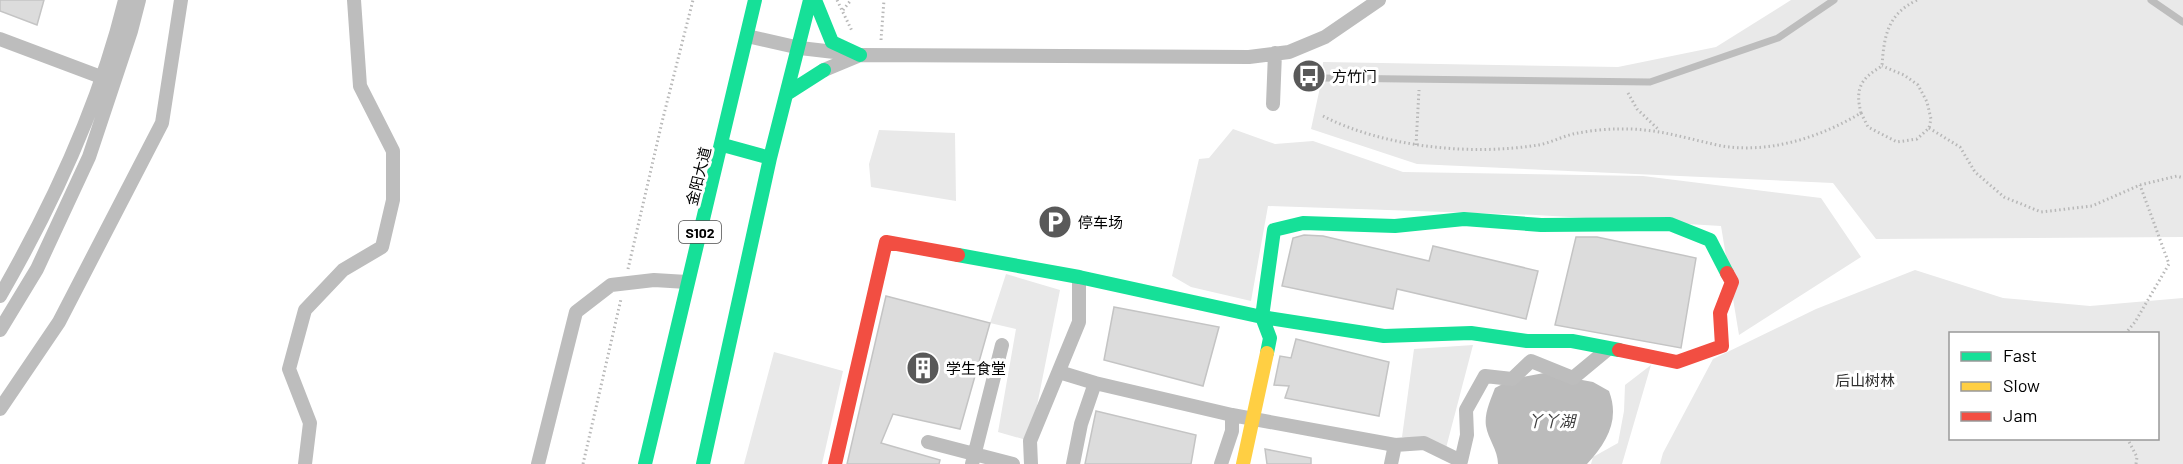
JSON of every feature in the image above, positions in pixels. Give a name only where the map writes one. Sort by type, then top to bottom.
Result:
[{"type":"street","points":[[0,296],[50,201],[75,146],[101,77],[125,0]]},
{"type":"street","points":[[0,330],[37,269],[89,157],[139,0]]},
{"type":"street","points":[[0,409],[59,322],[162,123],[181,0]]},
{"type":"street","points":[[305,464],[310,423],[289,369],[305,310],[343,270],[382,247],[393,200],[393,151],[360,86],[354,0]]},
{"type":"street","name":"金阳大道","points":[[645,464],[687,282],[723,145],[755,0]]},
{"type":"street","points":[[703,464],[770,159],[800,48],[810,0]]},
{"type":"street","points":[[815,0],[832,42],[860,55]]},
{"type":"street","points":[[747,36],[800,48],[860,55],[1249,57],[1289,52],[1325,37],[1379,0]]},
{"type":"street","points":[[0,39],[101,77]]},
{"type":"street","points":[[1273,104],[1275,53]]},
{"type":"street","points":[[788,93],[824,70],[860,55]]},
{"type":"street","points":[[723,145],[770,159]]},
{"type":"street","points":[[835,464],[886,242],[1079,277],[1262,317],[1384,336],[1471,333],[1527,341],[1572,341],[1677,362],[1722,346],[1720,314],[1732,282],[1710,240],[1671,224],[1541,225],[1464,219],[1395,226],[1303,223],[1274,230],[1262,317],[1270,338],[1243,464]]},
{"type":"street","points":[[1031,464],[1030,441],[1079,322],[1079,277]]},
{"type":"street","points":[[538,464],[576,312],[611,285],[654,280],[687,282]]},
{"type":"street","points":[[972,464],[1002,345]]},
{"type":"street","points":[[1059,372],[1095,383],[1232,415],[1395,445],[1424,442],[1461,462],[1467,435],[1466,410],[1485,376],[1512,379],[1532,361],[1573,378],[1608,349]]},
{"type":"street","points":[[1074,464],[1081,424],[1095,383]]},
{"type":"street","points":[[1221,464],[1232,431],[1232,415]]},
{"type":"street","points":[[928,442],[1013,464]]},
{"type":"street","points":[[1390,464],[1395,445]]},
{"type":"lane","points":[[1322,78],[1650,82],[1778,38],[1834,0]]},
{"type":"lane","points":[[2151,0],[2183,22]]},
{"type":"path","points":[[583,464],[659,132],[693,0]]},
{"type":"path","points":[[837,0],[852,31]]},
{"type":"path","points":[[843,18],[843,9],[850,0]]},
{"type":"path","points":[[881,41],[884,0]]},
{"type":"path","points":[[1882,66],[1883,42],[1890,25],[1899,11],[1917,0]]},
{"type":"path","points":[[1882,66],[1904,75],[1918,85],[1931,119],[1929,128],[1917,139],[1897,142],[1868,128],[1857,97],[1861,83],[1869,74],[1882,66]]},
{"type":"path","points":[[1416,145],[1419,92],[1417,79]]},
{"type":"path","points":[[1622,82],[1637,109],[1660,130]]},
{"type":"path","points":[[1323,116],[1358,132],[1430,147],[1487,148],[1539,145],[1573,134],[1617,129],[1660,130],[1718,145],[1767,148],[1828,130],[1861,113]]},
{"type":"path","points":[[1929,128],[1960,147],[1975,172],[2004,197],[2041,212],[2092,206],[2140,185],[2177,176],[2183,178]]},
{"type":"path","points":[[2126,332],[2135,322],[2169,264],[2140,185]]},
{"type":"path","points":[[2128,440],[2137,457],[2136,464]]},
{"type":"green space","points":[[1791,0],[2183,0],[2183,237],[1876,239],[1833,183],[1417,164],[1311,129],[1322,78],[1323,62],[1618,67],[1716,47]]},
{"type":"green space","points":[[1233,129],[1275,144],[1313,141],[1403,172],[1643,176],[1821,198],[1861,257],[1739,335],[1721,226],[1536,215],[1268,206],[1251,301],[1191,287],[1172,276],[1199,159],[1209,158]]},
{"type":"green space","points":[[879,130],[955,133],[956,201],[871,187],[869,164]]},
{"type":"green space","name":"后山树林","points":[[1915,270],[2003,298],[2090,306],[2183,298],[2183,464],[1660,464],[1663,453],[1713,359],[1816,309]]},
{"type":"green space","points":[[1006,274],[1060,290],[1030,441],[998,432],[1016,329],[990,323]]},
{"type":"green space","points":[[1473,345],[1446,448],[1402,437],[1414,349]]},
{"type":"green space","points":[[774,352],[843,371],[822,464],[744,464]]},
{"type":"green space","points":[[1651,365],[1622,464],[1591,464],[1593,457],[1618,443],[1624,411],[1625,385]]},
{"type":"water","name":"丫丫湖","points":[[1544,373],[1593,382],[1609,391],[1613,412],[1606,439],[1587,464],[1498,464],[1486,421],[1488,406],[1495,388],[1512,379]]},
{"type":"building","points":[[0,0],[44,0],[37,25],[0,11]]},
{"type":"building","points":[[1304,235],[1323,236],[1429,261],[1433,246],[1538,271],[1526,319],[1397,289],[1393,309],[1282,286],[1293,238]]},
{"type":"building","points":[[1576,237],[1597,237],[1696,258],[1681,348],[1555,325]]},
{"type":"building","name":"学生食堂","points":[[886,296],[990,323],[960,429],[893,414],[881,443],[940,460],[939,464],[847,464]]},
{"type":"building","points":[[1114,307],[1219,327],[1203,386],[1104,360]]},
{"type":"building","points":[[1296,339],[1389,362],[1379,416],[1285,398],[1289,386],[1274,385],[1280,356],[1291,358]]},
{"type":"building","points":[[1096,411],[1196,435],[1191,464],[1085,464]]},
{"type":"building","points":[[1265,449],[1311,458],[1311,464],[1267,464]]},
{"type":"traffic: fast","points":[[645,464],[755,0]]},
{"type":"traffic: fast","points":[[703,464],[770,158],[810,0]]},
{"type":"traffic: fast","points":[[815,0],[832,42],[860,55]]},
{"type":"traffic: fast","points":[[788,93],[824,70]]},
{"type":"traffic: fast","points":[[723,145],[770,158]]},
{"type":"traffic: fast","points":[[1267,353],[1270,338],[1262,317],[1274,230],[1303,223],[1395,226],[1464,219],[1541,225],[1670,224],[1710,240],[1727,273]]},
{"type":"traffic: fast","points":[[958,255],[1079,277],[1262,317],[1384,336],[1471,333],[1527,341],[1572,341],[1619,350]]},
{"type":"traffic: slow","points":[[1243,464],[1267,353]]},
{"type":"traffic: jam","points":[[835,464],[886,242],[958,255]]},
{"type":"traffic: jam","points":[[1619,350],[1677,362],[1722,346],[1720,313],[1732,282],[1727,273]]},
{"type":"place","name":"方竹门","points":[[1309,76]]},
{"type":"place","name":"停车场","points":[[1055,222]]},
{"type":"place","name":"学生食堂","points":[[923,368]]}]
